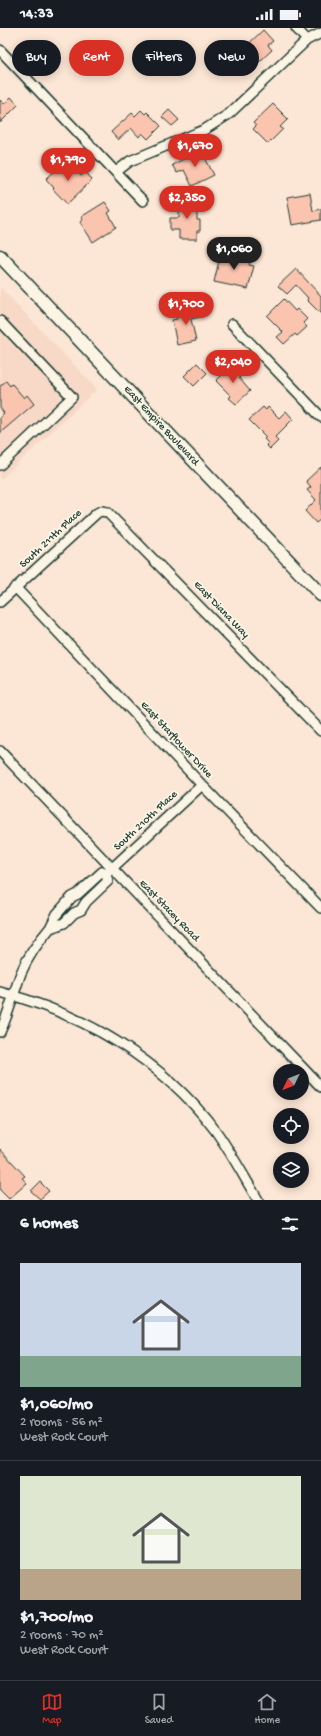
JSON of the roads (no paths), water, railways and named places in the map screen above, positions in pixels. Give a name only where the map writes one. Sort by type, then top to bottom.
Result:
[{"type":"street","points":[[296,28],[307,40]]},
{"type":"street","points":[[116,172],[130,162],[204,130],[229,114],[307,40],[321,33]]},
{"type":"street","points":[[2,54],[143,201]]},
{"type":"street","name":"East Empire Boulevard","points":[[0,256],[321,595]]},
{"type":"street","points":[[0,321],[72,397],[0,465]]},
{"type":"street","points":[[232,324],[321,417]]},
{"type":"street","name":"South 211th Place","points":[[0,602],[101,511]]},
{"type":"street","name":"East Diana Way","points":[[101,511],[107,512],[112,516],[321,730]]},
{"type":"street","name":"East Starflower Drive","points":[[16,587],[202,785],[321,908]]},
{"type":"street","name":"East Stacey Road","points":[[0,751],[109,872],[321,1086]]},
{"type":"street","name":"South 210th Place","points":[[50,928],[64,923],[74,913],[81,910],[86,902],[108,881],[109,872],[202,785]]},
{"type":"street","name":"South 210th Place","points":[[0,1032],[6,1020],[26,963],[41,939],[50,928],[57,914],[72,897],[78,894],[102,872],[109,872]]},
{"type":"street","points":[[78,894],[86,902]]},
{"type":"street","points":[[0,992],[48,1006],[79,1020],[135,1053],[168,1080],[215,1130],[258,1200]]}]
